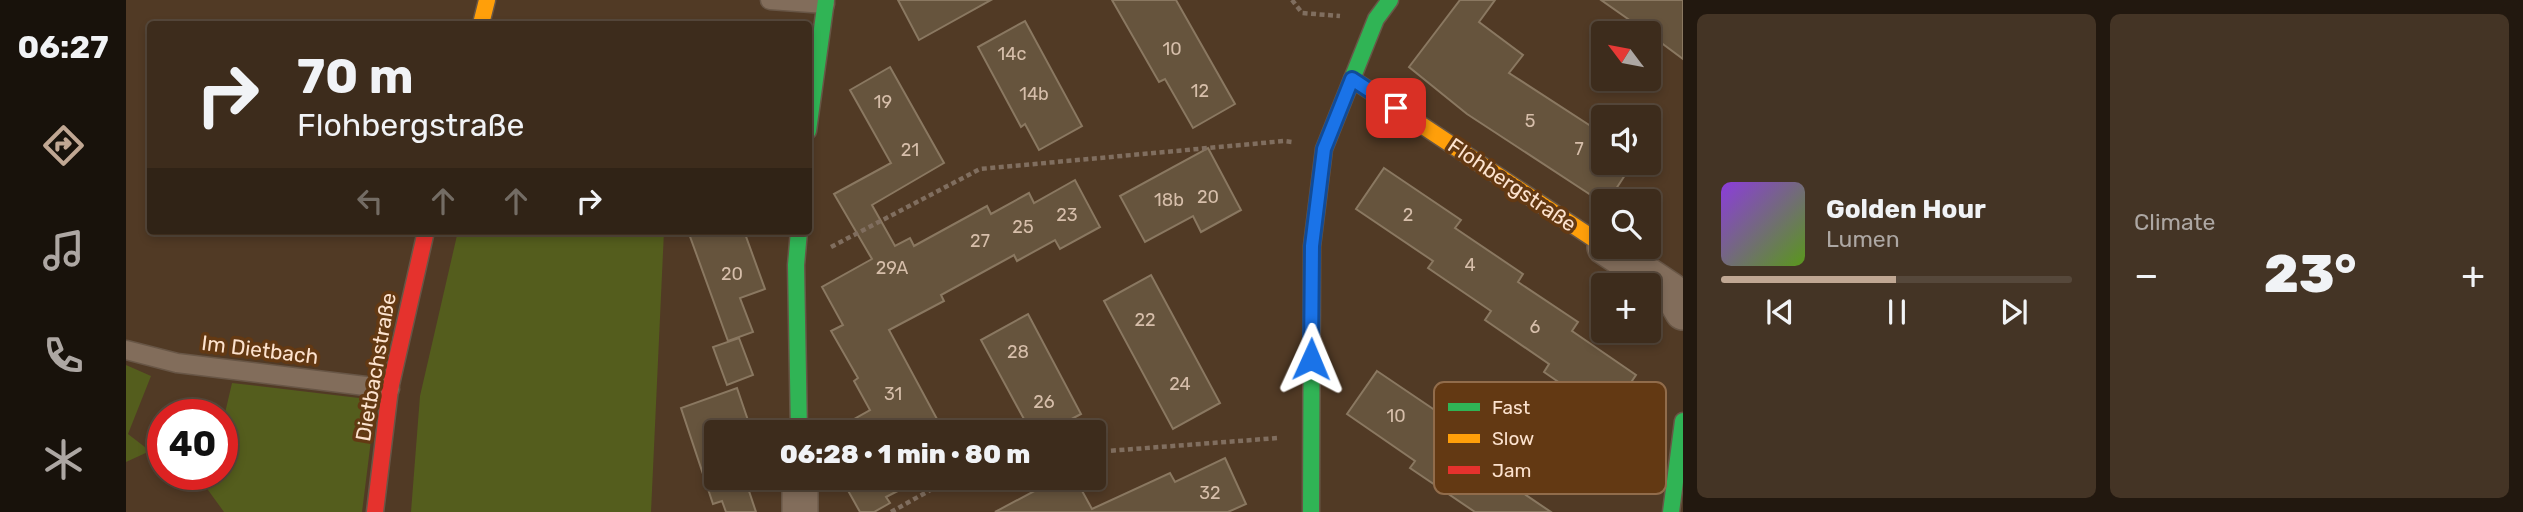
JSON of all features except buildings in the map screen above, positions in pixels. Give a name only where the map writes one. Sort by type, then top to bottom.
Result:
[{"type":"street","points":[[482,21],[487,0]]},
{"type":"street","points":[[1311,512],[1312,246],[1324,149],[1376,19],[1390,0]]},
{"type":"street","points":[[812,102],[826,2]]},
{"type":"street","name":"Flohbergstraße","points":[[1352,79],[1591,237]]},
{"type":"street","name":"Dietbachstraße","points":[[375,512],[390,389],[425,235]]},
{"type":"street","points":[[799,235],[796,265],[799,420]]},
{"type":"street","name":"Flohbergstraße","points":[[1624,259],[1670,290],[1683,312]]},
{"type":"street","points":[[1671,512],[1683,421]]},
{"type":"street","points":[[800,490],[800,512]]},
{"type":"lane","points":[[770,0],[826,2]]},
{"type":"lane","name":"Im Dietbach","points":[[126,350],[177,363],[390,389]]},
{"type":"path","points":[[1292,0],[1302,13],[1376,19]]},
{"type":"path","points":[[796,265],[979,169],[1284,141],[1324,149]]},
{"type":"path","points":[[1106,451],[1310,436]]},
{"type":"path","points":[[891,512],[931,490]]},
{"type":"green space","points":[[457,235],[664,235],[651,512],[411,512],[420,396]]},
{"type":"green space","points":[[126,365],[151,376],[128,434],[147,449],[147,452],[126,462]]},
{"type":"green space","points":[[232,383],[376,400],[362,512],[224,512],[208,490],[238,490],[238,399],[228,399]]},
{"type":"traffic: fast","points":[[812,102],[826,0]]},
{"type":"traffic: fast","points":[[1311,512],[1312,246],[1324,149],[1376,19],[1390,0]]},
{"type":"traffic: fast","points":[[799,235],[796,265],[799,420]]},
{"type":"traffic: fast","points":[[1671,512],[1683,421]]},
{"type":"traffic: slow","points":[[482,21],[487,0]]},
{"type":"traffic: slow","points":[[1352,79],[1591,237]]},
{"type":"traffic: jam","points":[[375,512],[390,389],[425,235]]},
{"type":"route","points":[[1311,359],[1312,246],[1324,149],[1352,79],[1396,108]]}]
